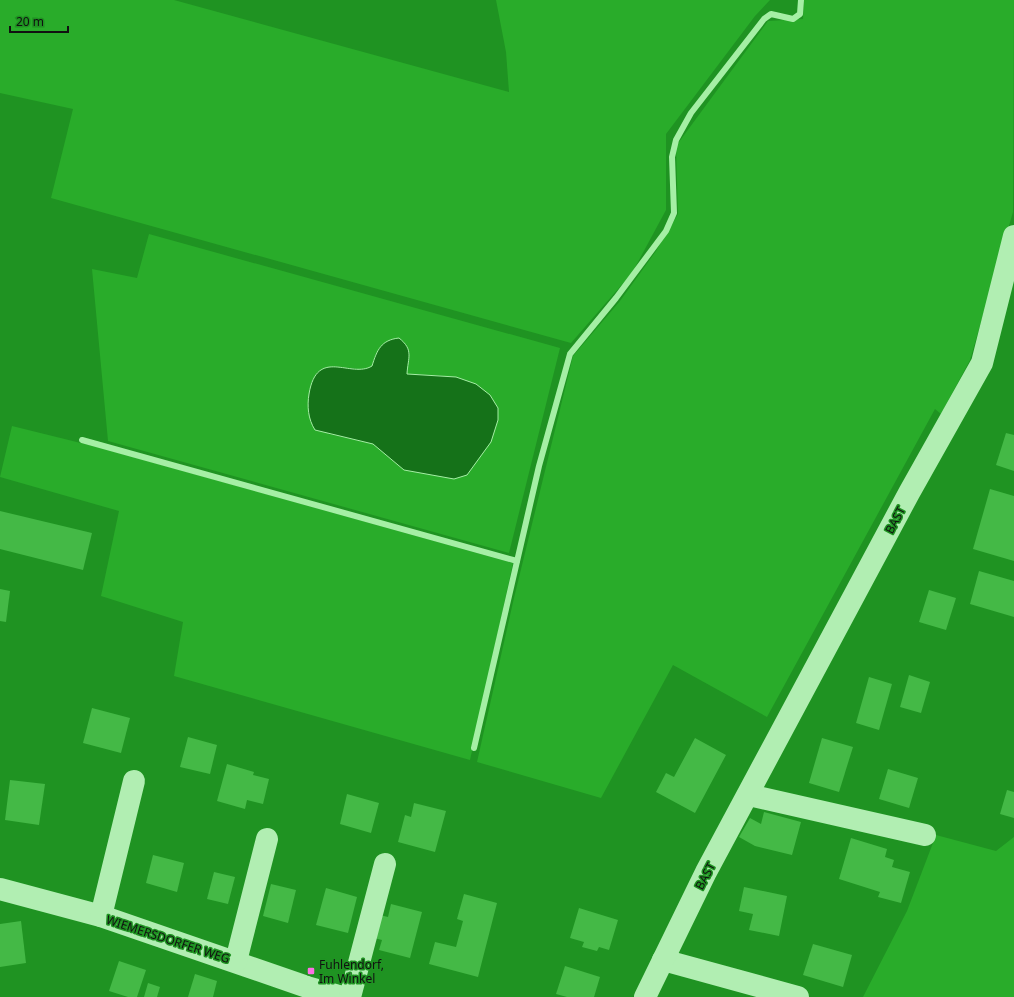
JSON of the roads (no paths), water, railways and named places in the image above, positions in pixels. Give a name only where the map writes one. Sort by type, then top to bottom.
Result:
[{"type":"street","name":"BAST","points":[[645,997],[706,872],[749,795],[788,718],[909,493],[982,363],[1014,236]]},
{"type":"street","name":"WIEMERSDORFER WEG","points":[[101,916],[134,781]]},
{"type":"street","points":[[749,795],[925,835]]},
{"type":"street","name":"WIEMERSDORFER WEG","points":[[236,961],[267,839]]},
{"type":"street","points":[[350,997],[385,864]]},
{"type":"street","name":"WIEMERSDORFER WEG","points":[[0,889],[101,916],[236,961],[305,992],[343,997]]},
{"type":"street","points":[[663,960],[798,997]]},
{"type":"waterway","points":[[474,748],[539,466],[570,354],[616,298],[666,231],[674,213],[672,157],[676,140],[691,113],[764,19],[771,14],[793,19],[800,14],[801,0]]},
{"type":"waterway","points":[[82,440],[517,561]]},
{"type":"place","name":"Fuhlendorf, Im Winkel","points":[[311,971]]}]
